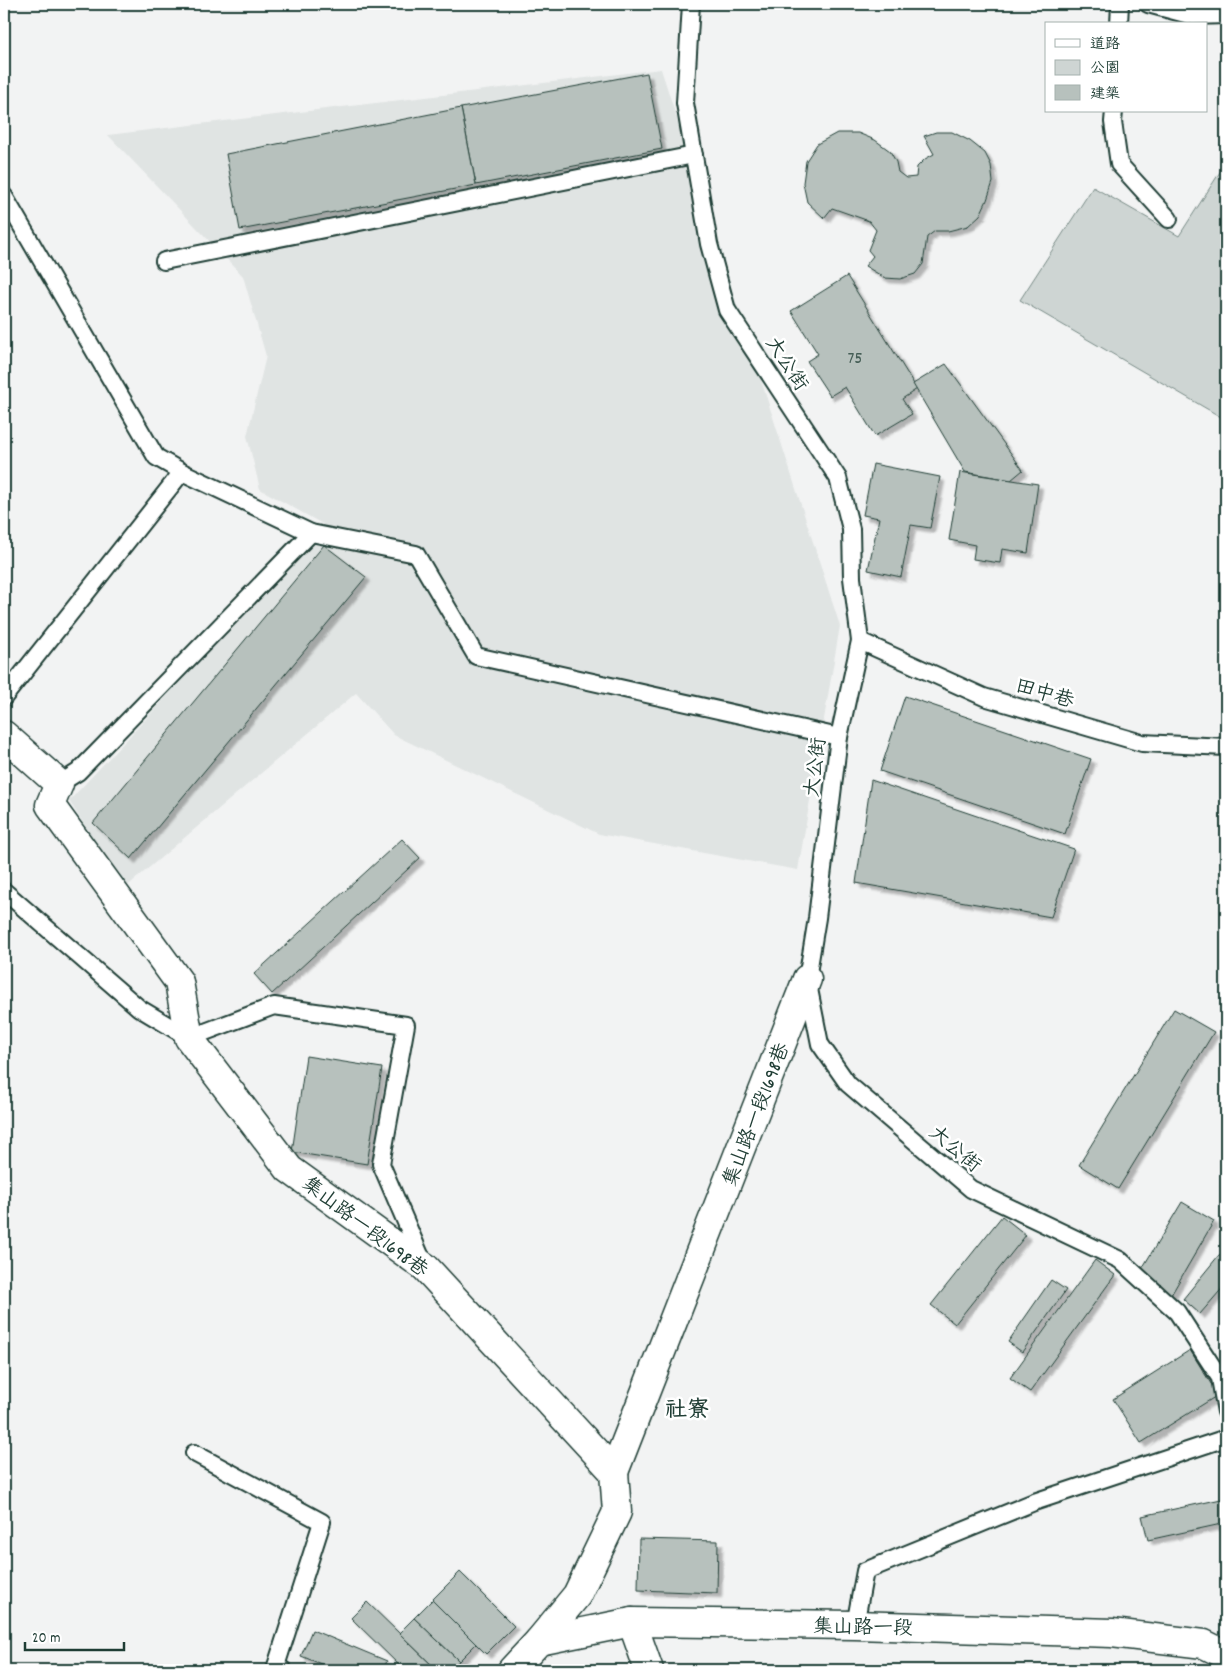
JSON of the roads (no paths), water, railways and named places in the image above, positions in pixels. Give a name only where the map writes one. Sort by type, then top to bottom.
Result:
[{"type":"street","points":[[4,735],[59,784],[50,805],[179,982],[190,1038]]},
{"type":"street","name":"集山路一段1698巷","points":[[539,1641],[577,1595],[617,1512],[614,1472],[807,980]]},
{"type":"street","name":"集山路一段1698巷","points":[[190,1038],[289,1169],[424,1267],[614,1472]]},
{"type":"street","points":[[632,1622],[649,1670]]},
{"type":"street","name":"集山路一段","points":[[539,1641],[632,1622],[855,1625],[1112,1633],[1204,1644],[1226,1655]]},
{"type":"street","points":[[512,1670],[539,1641]]},
{"type":"lane","name":"大公街","points":[[691,4],[685,103],[709,244],[727,310],[838,478],[851,529],[852,578],[860,642],[839,737],[822,882],[807,980],[820,1044],[848,1084],[971,1189],[1120,1260],[1177,1312],[1223,1377],[1226,1412]]},
{"type":"lane","points":[[1119,22],[1120,4]]},
{"type":"lane","points":[[1148,4],[1193,16],[1226,15]]},
{"type":"lane","points":[[1114,112],[1113,122],[1119,164],[1169,219]]},
{"type":"lane","points":[[164,261],[694,154]]},
{"type":"lane","points":[[4,196],[156,457],[182,472],[312,533],[416,554],[476,656],[839,737]]},
{"type":"lane","points":[[4,697],[182,472]]},
{"type":"lane","points":[[59,784],[78,772],[312,533]]},
{"type":"lane","name":"田中巷","points":[[860,642],[984,697],[1124,738],[1142,743],[1226,748]]},
{"type":"lane","points":[[4,891],[139,1008],[190,1038],[274,1006],[406,1025],[381,1164],[424,1267]]},
{"type":"lane","points":[[855,1625],[866,1570],[1034,1502],[1226,1438]]},
{"type":"lane","points":[[194,1453],[322,1522],[276,1666],[283,1670]]},
{"type":"district","name":"社寮","points":[[687,1408]]}]
